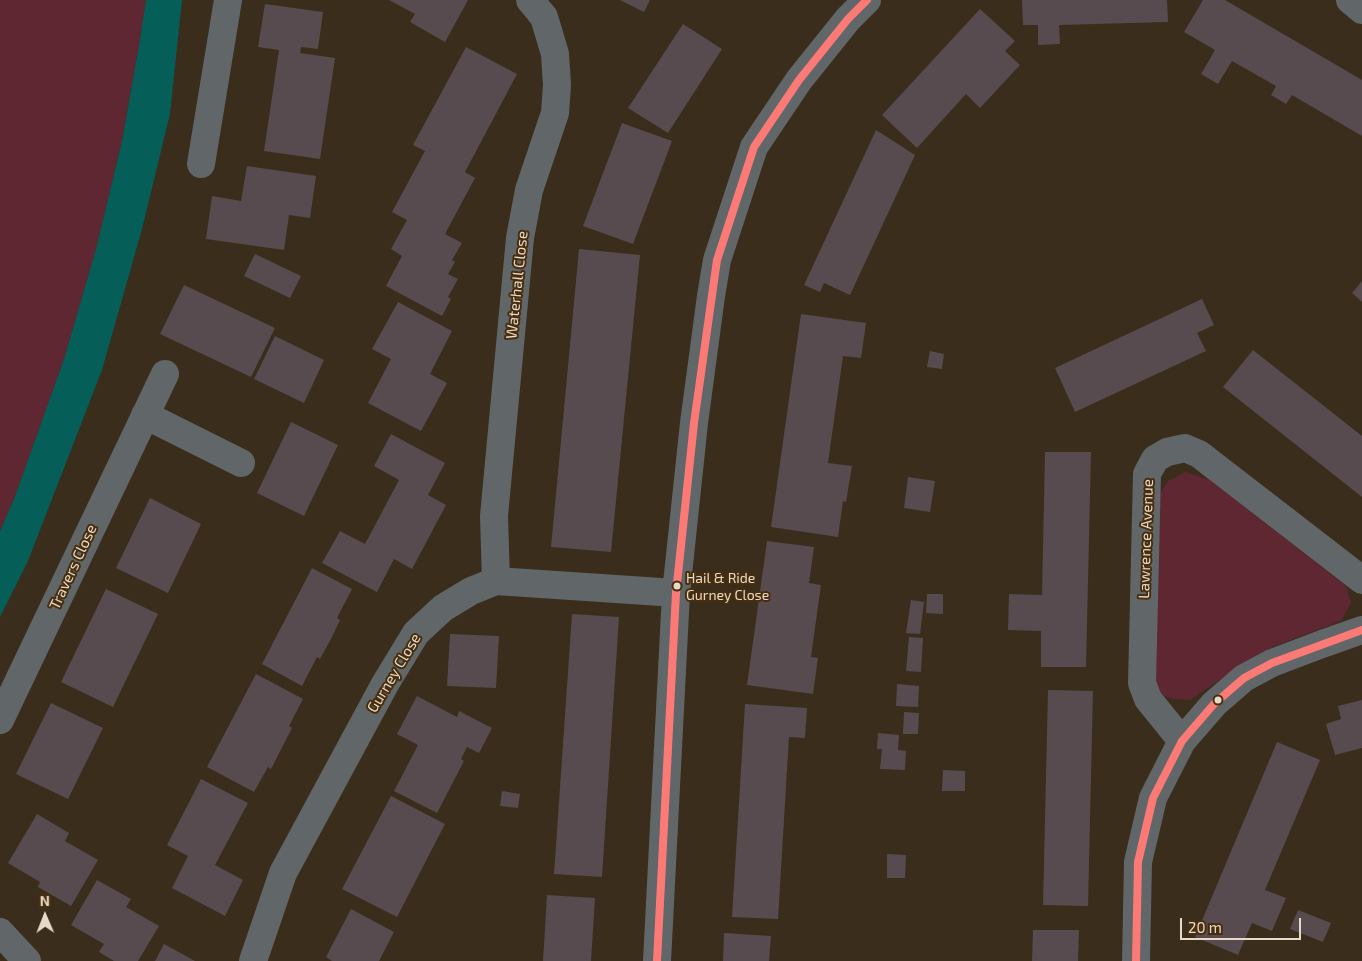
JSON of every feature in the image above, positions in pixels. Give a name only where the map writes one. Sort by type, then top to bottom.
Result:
[{"type":"street","points":[[201,164],[228,0]]},
{"type":"street","name":"Waterhall Close","points":[[496,581],[494,516],[520,238],[529,190],[555,113],[557,85],[556,54],[544,17],[530,0]]},
{"type":"street","points":[[656,961],[676,593],[694,423],[717,260],[754,147],[799,80],[848,19],[867,0]]},
{"type":"street","points":[[1350,0],[1362,10]]},
{"type":"street","name":"Travers Close","points":[[0,720],[165,374]]},
{"type":"street","points":[[145,415],[240,463]]},
{"type":"street","name":"Lawrence Avenue","points":[[1182,741],[1148,699],[1142,682],[1147,474],[1154,459],[1167,452],[1185,448],[1199,454],[1362,580]]},
{"type":"street","name":"Gurney Close","points":[[254,961],[283,874],[385,684],[416,633],[443,608],[471,591],[496,581],[676,593]]},
{"type":"street","points":[[1136,961],[1138,862],[1143,836],[1153,798],[1182,741],[1214,704],[1244,678],[1272,663],[1362,630]]},
{"type":"street","points":[[0,932],[27,961]]},
{"type":"shaded area","points":[[0,0],[146,0],[122,141],[96,249],[64,359],[14,499],[0,531]]},
{"type":"shaded area","points":[[1185,472],[1210,480],[1346,586],[1351,603],[1341,621],[1272,647],[1190,700],[1173,699],[1159,694],[1155,676],[1159,495],[1168,481]]},
{"type":"water","points":[[146,0],[182,0],[170,114],[142,229],[102,370],[28,561],[0,617],[0,531],[14,499],[64,359],[96,249],[122,141]]},
{"type":"building","points":[[389,0],[468,0],[445,42],[410,22],[415,14]]},
{"type":"building","points":[[620,0],[650,0],[644,12]]},
{"type":"building","points":[[1022,0],[1167,0],[1168,22],[1059,25],[1060,44],[1038,45],[1038,25],[1023,25]]},
{"type":"building","points":[[1203,0],[1225,0],[1362,80],[1362,136],[1292,95],[1286,104],[1271,95],[1276,86],[1232,61],[1218,84],[1201,74],[1215,50],[1184,32]]},
{"type":"building","points":[[265,4],[323,12],[318,49],[301,47],[300,53],[335,58],[320,159],[264,151],[279,50],[258,47]]},
{"type":"building","points":[[980,9],[1015,41],[1005,51],[1020,65],[980,108],[966,94],[917,148],[882,115]]},
{"type":"building","points":[[683,24],[722,49],[668,133],[628,108]]},
{"type":"building","points":[[466,47],[517,74],[465,172],[475,178],[445,234],[462,243],[452,260],[455,262],[448,274],[458,279],[448,297],[451,299],[442,316],[386,286],[402,256],[391,249],[407,220],[392,212],[425,151],[413,145]]},
{"type":"building","points":[[622,123],[672,141],[633,244],[583,226]]},
{"type":"building","points":[[876,130],[915,155],[850,295],[824,283],[820,292],[804,285]]},
{"type":"building","points":[[247,166],[316,176],[310,218],[289,215],[284,250],[206,239],[212,196],[241,201]]},
{"type":"building","points":[[579,249],[640,255],[611,552],[551,547]]},
{"type":"building","points":[[255,254],[301,276],[290,298],[244,276]]},
{"type":"building","points":[[1362,281],[1362,302],[1352,293]]},
{"type":"building","points":[[184,285],[275,328],[251,377],[160,334]]},
{"type":"building","points":[[1202,299],[1214,325],[1197,333],[1206,351],[1075,412],[1055,368]]},
{"type":"building","points":[[398,302],[452,331],[430,374],[447,383],[421,431],[368,403],[391,359],[372,349]]},
{"type":"building","points":[[801,314],[866,323],[861,358],[843,356],[828,463],[852,466],[846,502],[843,501],[838,537],[771,527]]},
{"type":"building","points":[[275,336],[324,360],[304,403],[254,379]]},
{"type":"building","points":[[1253,350],[1362,436],[1362,497],[1223,387]]},
{"type":"building","points":[[930,351],[944,354],[942,369],[927,367]]},
{"type":"building","points":[[291,422],[338,445],[304,516],[257,493]]},
{"type":"building","points":[[391,434],[445,463],[428,495],[446,505],[412,569],[394,559],[377,592],[322,563],[340,531],[365,544],[399,480],[374,466]]},
{"type":"building","points":[[1045,452],[1091,452],[1086,667],[1041,667],[1041,631],[1008,630],[1009,594],[1042,595]]},
{"type":"building","points":[[908,477],[935,481],[930,512],[904,508]]},
{"type":"building","points":[[150,498],[201,524],[168,593],[116,568]]},
{"type":"building","points":[[767,541],[814,547],[809,583],[821,585],[811,657],[818,658],[813,694],[747,685]]},
{"type":"building","points":[[312,568],[352,589],[337,618],[340,620],[331,639],[320,659],[317,657],[302,686],[262,664]]},
{"type":"building","points":[[106,589],[158,614],[113,707],[61,682]]},
{"type":"building","points":[[927,594],[943,594],[943,614],[926,613]]},
{"type":"building","points":[[911,600],[924,602],[920,634],[906,633]]},
{"type":"building","points":[[572,614],[619,617],[602,877],[554,874]]},
{"type":"building","points":[[450,634],[499,636],[496,688],[447,686]]},
{"type":"building","points":[[909,637],[923,638],[921,672],[906,671]]},
{"type":"building","points":[[256,674],[303,699],[289,726],[292,728],[271,769],[268,767],[254,792],[207,767]]},
{"type":"building","points":[[897,684],[919,686],[918,707],[896,706]]},
{"type":"building","points":[[1048,690],[1093,691],[1088,906],[1043,905]]},
{"type":"building","points":[[417,696],[457,717],[459,711],[492,728],[479,753],[467,747],[461,759],[464,761],[437,813],[394,791],[418,745],[397,734]]},
{"type":"building","points":[[1362,700],[1362,748],[1335,755],[1326,724],[1341,719],[1338,706]]},
{"type":"building","points":[[51,703],[103,728],[68,799],[16,774]]},
{"type":"building","points":[[745,704],[807,708],[805,738],[789,737],[778,919],[732,917]]},
{"type":"building","points":[[904,712],[919,713],[918,734],[903,734]]},
{"type":"building","points":[[878,733],[899,735],[898,750],[906,751],[905,770],[880,769],[882,749],[877,749]]},
{"type":"building","points":[[1277,742],[1320,760],[1265,890],[1286,898],[1272,931],[1252,923],[1238,955],[1195,937]]},
{"type":"building","points":[[943,770],[965,771],[965,791],[942,791]]},
{"type":"building","points":[[201,779],[248,803],[215,865],[243,880],[225,916],[172,888],[188,856],[167,845]]},
{"type":"building","points":[[502,791],[520,794],[518,808],[500,806]]},
{"type":"building","points":[[391,796],[445,824],[397,917],[342,889]]},
{"type":"building","points":[[37,814],[69,833],[65,841],[98,860],[71,906],[38,887],[40,882],[8,863]]},
{"type":"building","points":[[887,854],[906,855],[905,878],[887,878]]},
{"type":"building","points":[[97,880],[131,899],[126,907],[159,926],[138,961],[114,961],[99,952],[104,944],[71,925]]},
{"type":"building","points":[[547,895],[595,898],[591,961],[543,961]]},
{"type":"building","points":[[351,909],[394,932],[379,961],[332,961],[326,957]]},
{"type":"building","points":[[1298,910],[1331,923],[1323,942],[1290,929]]},
{"type":"building","points":[[1033,930],[1079,930],[1078,961],[1032,961]]},
{"type":"building","points":[[724,933],[771,936],[769,961],[723,961]]},
{"type":"building","points":[[164,944],[195,961],[155,961]]},
{"type":"transit line","points":[[657,961],[676,593],[694,423],[717,260],[754,147],[799,80],[848,19],[867,0]]},
{"type":"transit line","points":[[1136,961],[1138,862],[1153,798],[1182,741],[1214,704],[1244,678],[1272,663],[1362,630]]},
{"type":"place","name":"Hail & Ride Gurney Close","points":[[677,586]]}]
